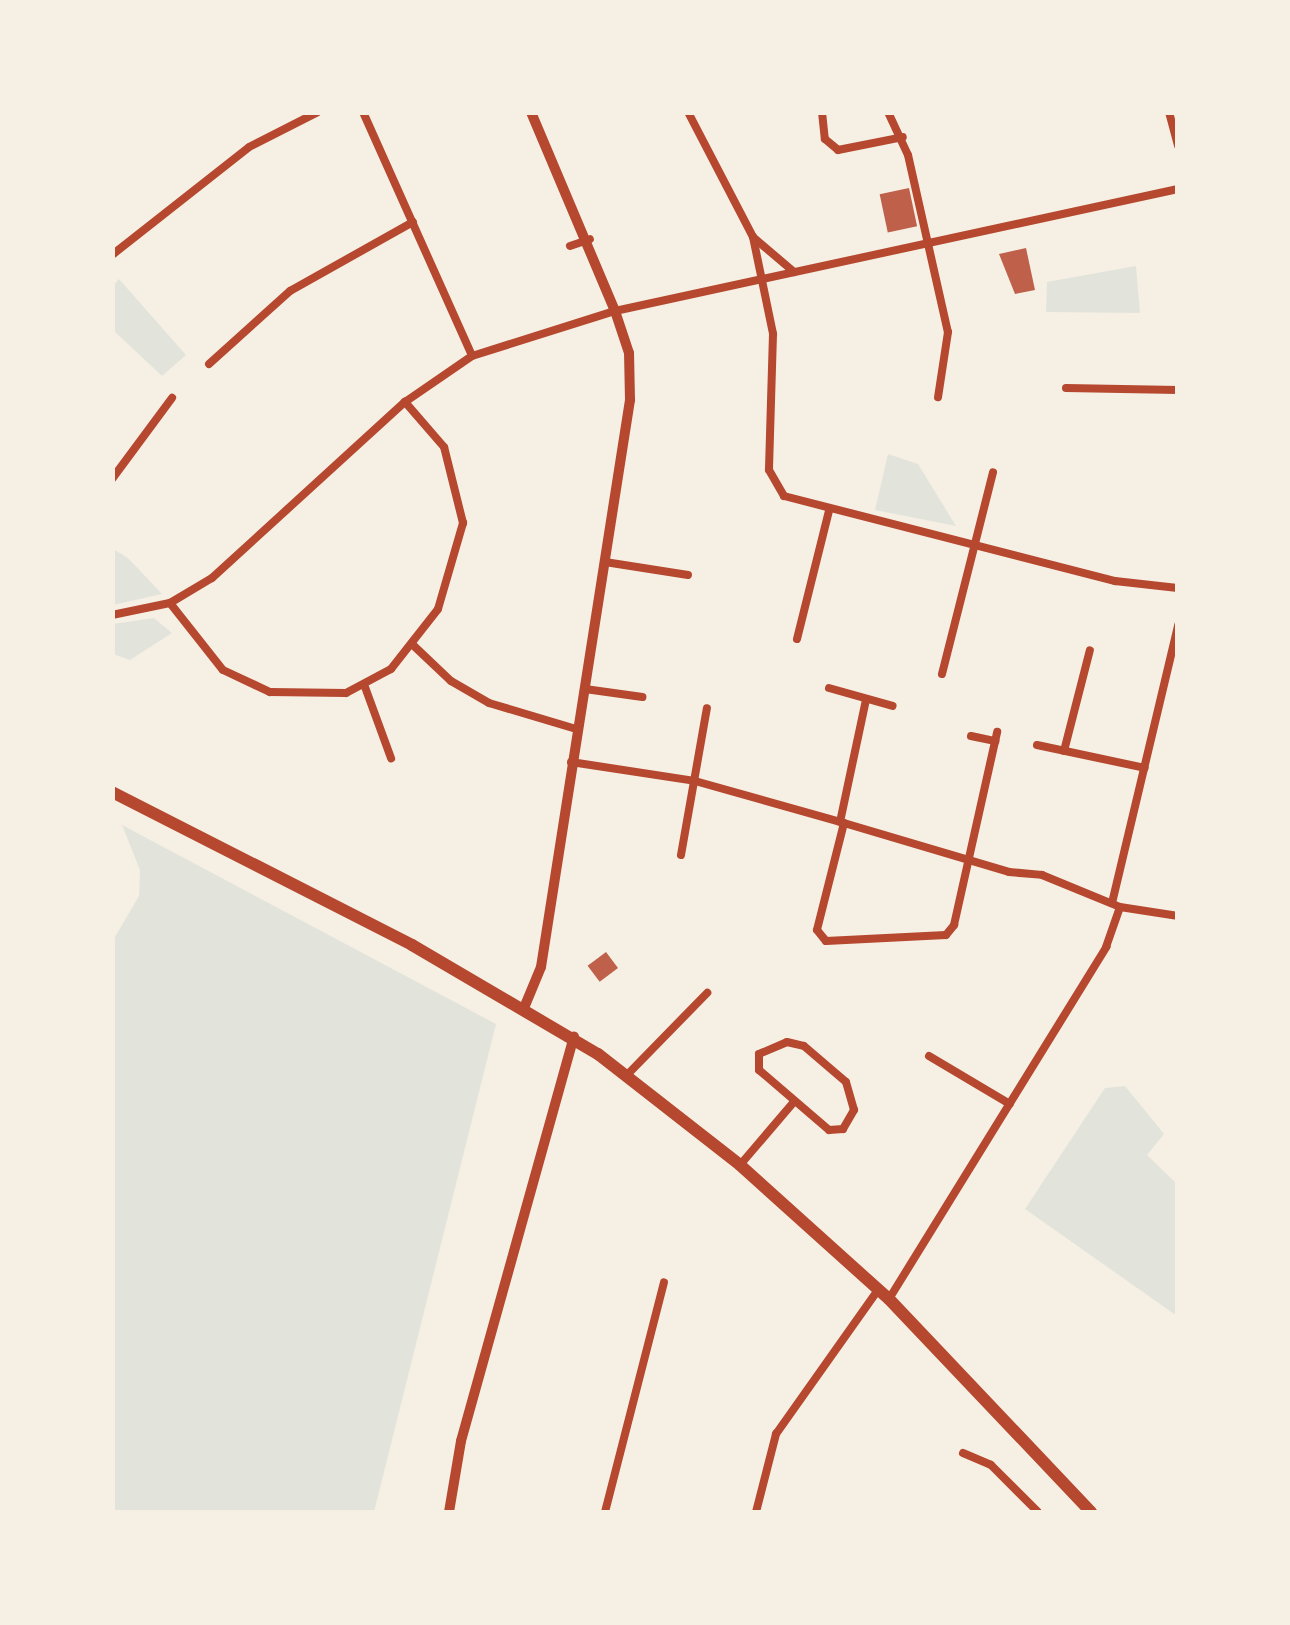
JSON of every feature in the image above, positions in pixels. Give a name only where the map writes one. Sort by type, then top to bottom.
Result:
[{"type":"main road","points":[[112,792],[524,1008],[574,1037],[626,1075],[740,1165],[883,1294],[1090,1512]]},
{"type":"street","points":[[112,255],[249,148],[318,112]]},
{"type":"street","points":[[363,112],[472,356]]},
{"type":"street","points":[[524,1008],[541,967],[630,400],[629,354],[615,311],[590,239],[531,112]]},
{"type":"street","points":[[688,112],[753,237],[766,281],[773,334],[769,470],[784,496],[829,511],[1115,581],[1178,588]]},
{"type":"street","points":[[822,112],[825,138],[838,150],[903,136]]},
{"type":"street","points":[[888,112],[903,136],[948,332],[938,397]]},
{"type":"street","points":[[1168,112],[1178,146]]},
{"type":"street","points":[[112,615],[170,604],[212,578],[405,402],[472,356],[615,311],[1178,189]]},
{"type":"street","points":[[209,364],[290,291],[412,222]]},
{"type":"street","points":[[753,237],[795,273]]},
{"type":"street","points":[[570,246],[590,239]]},
{"type":"street","points":[[1066,388],[1178,390]]},
{"type":"street","points":[[112,478],[172,398]]},
{"type":"street","points":[[170,604],[205,653],[246,685],[298,696],[365,687],[414,646],[449,584],[463,524],[444,447],[405,402]]},
{"type":"street","points":[[942,674],[993,472]]},
{"type":"street","points":[[797,638],[829,511]]},
{"type":"street","points":[[605,562],[688,575]]},
{"type":"street","points":[[756,1512],[776,1434],[809,1379],[883,1294],[1010,1104],[1106,947],[1178,626]]},
{"type":"street","points":[[414,646],[450,681],[490,704],[576,729]]},
{"type":"street","points":[[1064,751],[1090,650]]},
{"type":"street","points":[[365,687],[391,758]]},
{"type":"street","points":[[829,688],[893,706]]},
{"type":"street","points":[[586,689],[642,698]]},
{"type":"street","points":[[866,700],[817,930],[826,940],[946,935],[970,858],[996,737],[970,736]]},
{"type":"street","points":[[681,855],[707,708]]},
{"type":"street","points":[[1037,745],[1146,768]]},
{"type":"street","points":[[571,762],[694,781],[1042,875],[1116,905],[1178,916]]},
{"type":"street","points":[[626,1075],[707,993]]},
{"type":"street","points":[[449,1512],[461,1442],[574,1037]]},
{"type":"street","points":[[770,1045],[804,1046],[846,1082],[854,1110],[843,1128],[829,1130],[793,1103],[759,1070],[759,1054],[770,1045]]},
{"type":"street","points":[[930,1056],[1010,1104]]},
{"type":"street","points":[[740,1165],[793,1103]]},
{"type":"street","points":[[605,1512],[664,1282]]},
{"type":"street","points":[[963,1453],[991,1465],[1038,1512]]},
{"type":"shaded area","points":[[1136,266],[1140,313],[1046,312],[1047,282]]},
{"type":"shaded area","points":[[119,279],[186,355],[162,376],[113,330],[113,286]]},
{"type":"shaded area","points":[[888,454],[918,464],[956,526],[875,510]]},
{"type":"shaded area","points":[[112,548],[129,559],[162,594],[113,605]]},
{"type":"shaded area","points":[[154,618],[172,633],[130,660],[113,654],[113,624]]},
{"type":"shaded area","points":[[122,825],[496,1024],[374,1512],[113,1512],[112,942],[139,896],[140,870]]},
{"type":"shaded area","points":[[1125,1086],[1164,1134],[1147,1155],[1177,1184],[1177,1316],[1025,1209],[1105,1088]]},
{"type":"building","points":[[909,188],[917,226],[888,232],[880,194]]},
{"type":"building","points":[[1026,248],[1035,290],[1015,294],[999,254]]},
{"type":"building","points":[[606,952],[618,968],[600,982],[588,966]]}]
